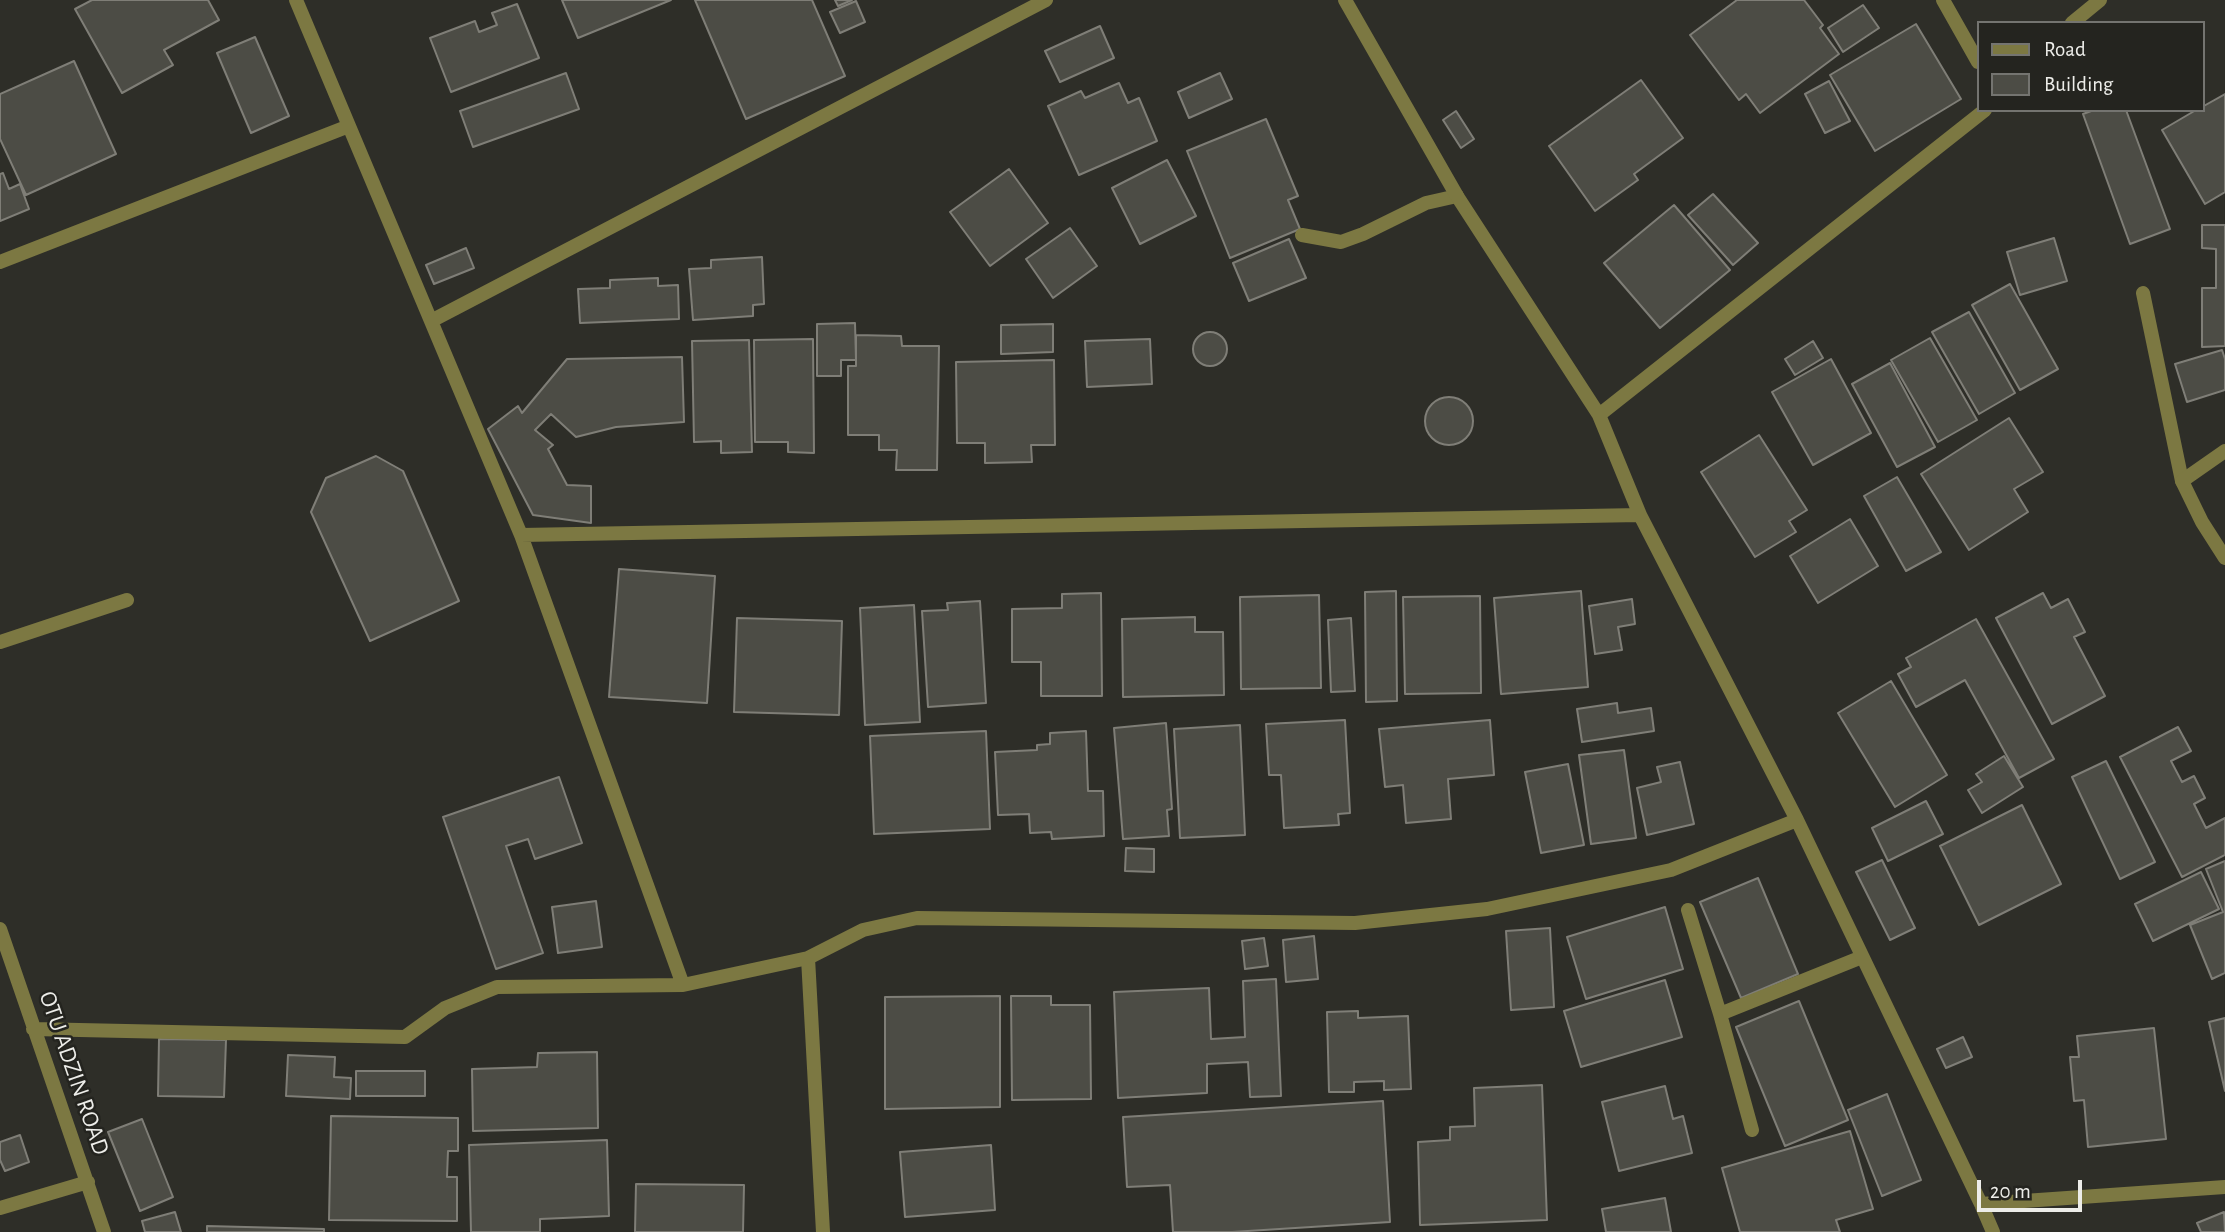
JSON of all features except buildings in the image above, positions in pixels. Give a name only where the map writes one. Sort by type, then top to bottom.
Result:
[{"type":"street","points":[[296,0],[521,535],[682,985]]},
{"type":"street","points":[[431,321],[1045,0]]},
{"type":"street","points":[[1345,0],[1457,196],[1600,415],[1640,515],[1797,820],[1993,1232]]},
{"type":"street","points":[[1943,0],[1976,58]]},
{"type":"street","points":[[2074,21],[2100,0]]},
{"type":"street","points":[[1600,415],[1982,112]]},
{"type":"street","points":[[0,262],[348,126]]},
{"type":"street","points":[[1302,235],[1341,242],[1426,203],[1457,196]]},
{"type":"street","points":[[2143,293],[2182,481],[2202,522],[2225,558]]},
{"type":"street","points":[[2182,481],[2225,451]]},
{"type":"street","points":[[521,535],[1640,515]]},
{"type":"street","points":[[0,642],[127,600]]},
{"type":"street","points":[[33,1029],[405,1037],[445,1008],[497,987],[682,985],[808,958],[863,930],[917,918],[1355,923],[1487,909],[1671,870],[1797,820]]},
{"type":"street","points":[[1688,910],[1752,1130]]},
{"type":"street","name":"OTU ADZIN ROAD","points":[[0,929],[104,1232]]},
{"type":"street","points":[[1720,1014],[1862,957]]},
{"type":"street","points":[[808,958],[823,1232]]},
{"type":"street","points":[[0,1208],[88,1182]]},
{"type":"street","points":[[1982,1204],[2225,1187]]}]
